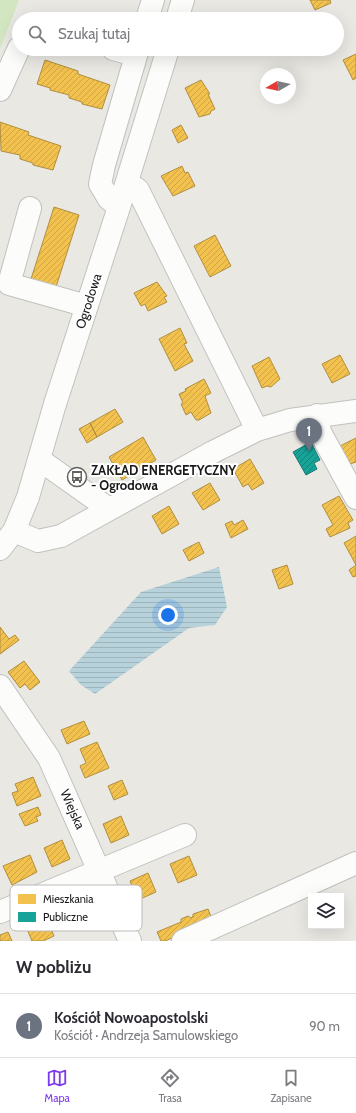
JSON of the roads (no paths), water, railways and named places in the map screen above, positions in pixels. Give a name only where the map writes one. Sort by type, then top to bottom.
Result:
[{"type":"street","points":[[149,12],[153,0]]},
{"type":"street","points":[[179,12],[183,0]]},
{"type":"street","points":[[0,90],[15,56]]},
{"type":"street","points":[[119,207],[109,199],[100,184],[104,165],[136,56]]},
{"type":"street","name":"Ogrodowa","points":[[0,549],[14,531],[28,497],[40,460],[55,404],[119,207],[166,56]]},
{"type":"street","points":[[126,182],[138,190],[257,430]]},
{"type":"street","points":[[30,208],[9,284],[87,306]]},
{"type":"street","points":[[14,531],[38,541],[53,539],[257,430],[290,420],[317,415],[356,411]]},
{"type":"street","points":[[317,415],[320,432],[356,498]]},
{"type":"street","points":[[40,460],[109,509]]},
{"type":"street","name":"Wiejska","points":[[0,686],[49,758],[106,885]]},
{"type":"street","points":[[64,885],[185,835]]},
{"type":"street","points":[[183,941],[356,863]]},
{"type":"street","points":[[0,912],[10,908]]},
{"type":"street","name":"Wiejska","points":[[126,931],[130,941]]},
{"type":"water","points":[[219,567],[227,607],[215,625],[189,628],[95,694],[81,685],[69,671],[141,592]]},
{"type":"place","name":"Kościół Nowoapostolski","points":[[309,451]]},
{"type":"place","name":"ZAKŁAD ENERGETYCZNY - Ogrodowa","points":[[77,477]]}]
